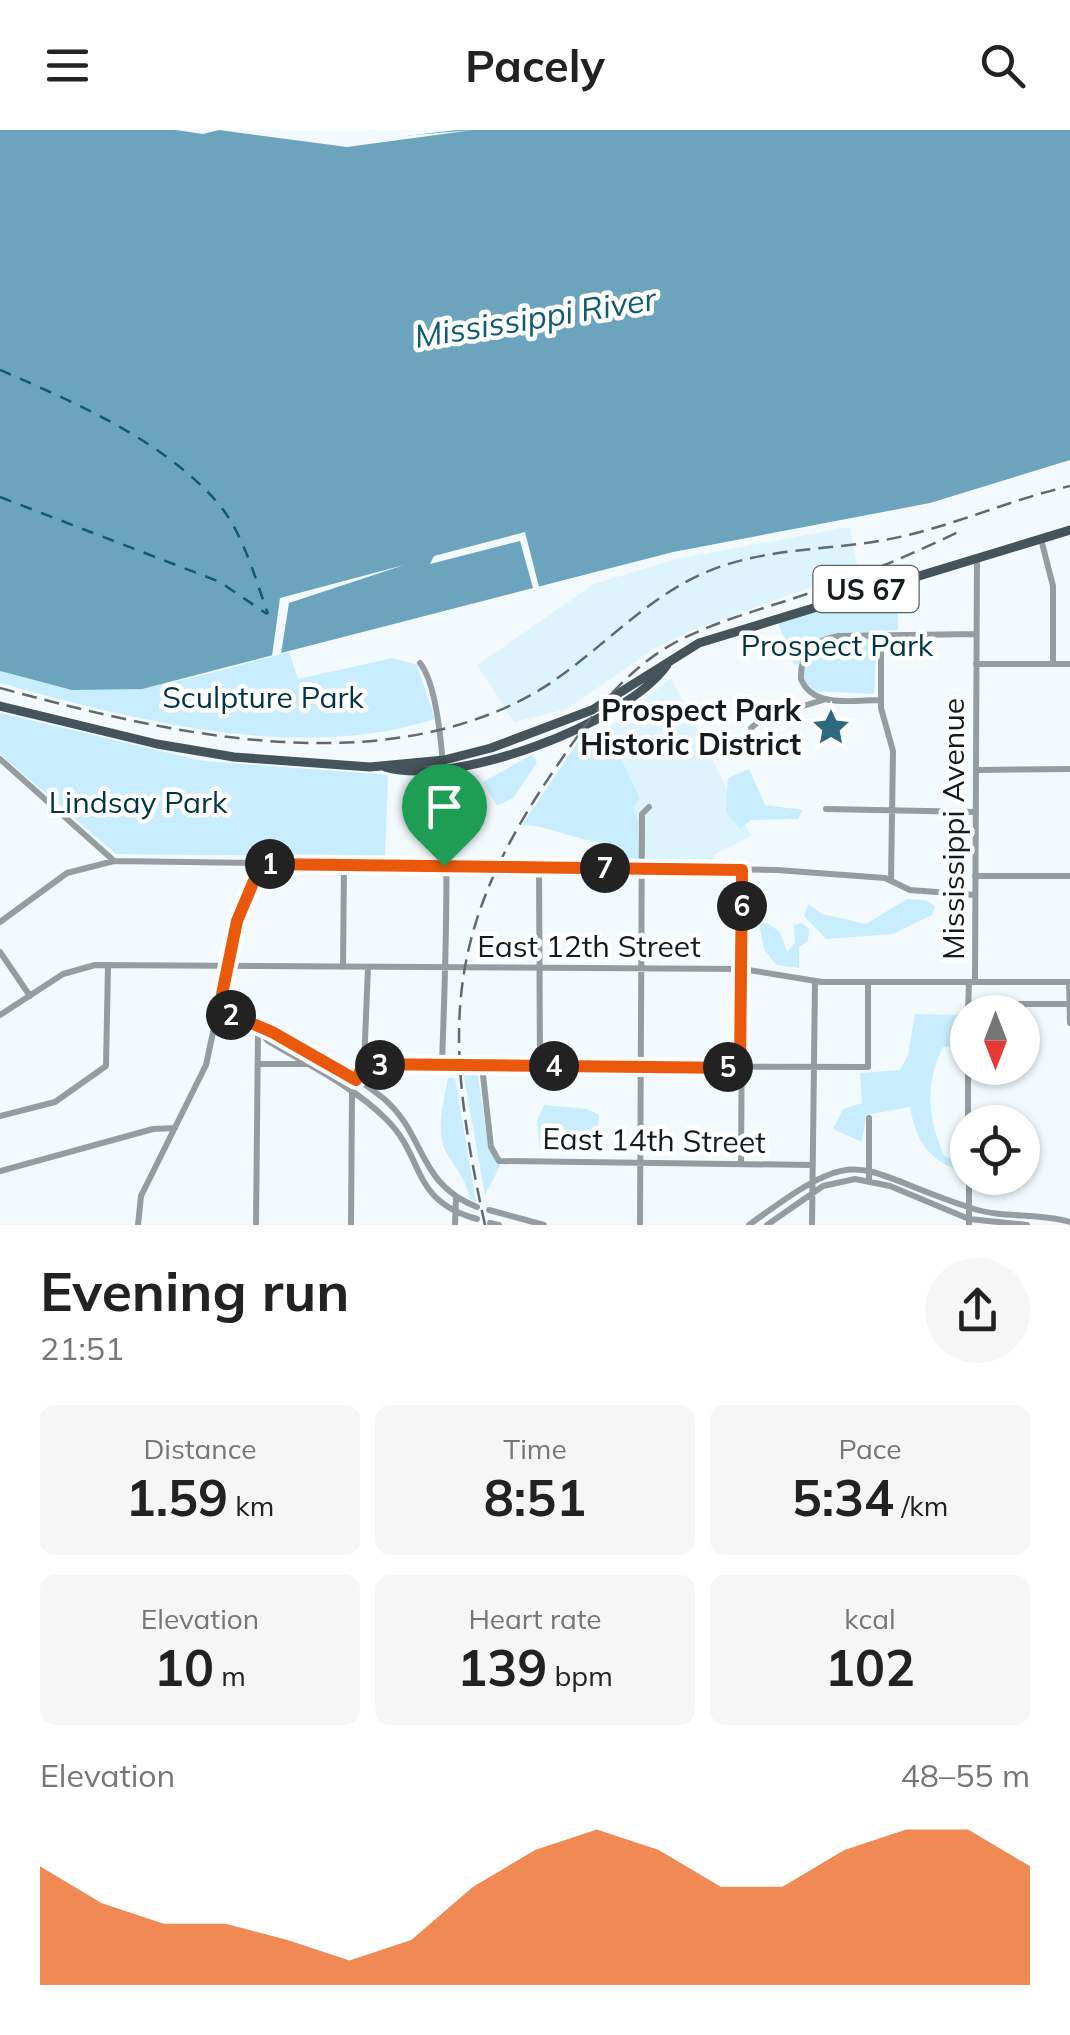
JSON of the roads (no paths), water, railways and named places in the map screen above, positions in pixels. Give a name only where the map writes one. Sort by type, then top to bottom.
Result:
[{"type":"main road","name":"US 67","points":[[0,706],[199,752],[382,766],[444,765],[592,710],[699,643],[1070,530]]},
{"type":"street","points":[[1041,538],[1054,586],[1053,664]]},
{"type":"street","name":"Mississippi Avenue","points":[[970,995],[976,876],[976,556]]},
{"type":"street","points":[[800,704],[806,689],[802,661],[820,641],[881,634],[976,634]]},
{"type":"street","points":[[881,634],[881,700],[893,751],[891,880]]},
{"type":"street","points":[[420,663],[432,691],[444,765],[444,1065]]},
{"type":"street","points":[[976,664],[1070,664]]},
{"type":"street","points":[[806,689],[823,700]]},
{"type":"street","points":[[751,728],[760,719],[800,704],[881,700]]},
{"type":"street","points":[[0,758],[114,861]]},
{"type":"street","points":[[976,770],[1070,769]]},
{"type":"street","points":[[640,1225],[639,969],[642,814],[648,807]]},
{"type":"street","points":[[826,809],[976,812]]},
{"type":"street","points":[[0,922],[68,873],[114,861],[742,870],[891,880],[908,890],[974,894]]},
{"type":"street","points":[[138,1225],[142,1196],[206,1065],[239,915],[261,864]]},
{"type":"street","points":[[343,966],[344,865]]},
{"type":"street","points":[[539,867],[540,1066]]},
{"type":"street","points":[[741,1164],[742,870]]},
{"type":"street","points":[[976,876],[1070,876]]},
{"type":"street","points":[[0,952],[30,996]]},
{"type":"street","points":[[0,1116],[56,1102],[106,1066],[108,964]]},
{"type":"street","name":"East 12th Street","points":[[0,1015],[81,967],[108,964],[742,969],[815,981],[1069,982]]},
{"type":"street","points":[[350,1225],[352,1090],[364,1064],[368,967]]},
{"type":"street","points":[[812,1225],[815,981]]},
{"type":"street","points":[[364,1064],[868,1067],[868,982]]},
{"type":"street","points":[[1069,982],[1070,1024]]},
{"type":"street","points":[[1040,1004],[1070,1004]]},
{"type":"street","points":[[219,1009],[332,1064],[356,1080],[395,1110],[434,1180],[456,1198],[477,1207]]},
{"type":"street","points":[[256,1225],[258,1029]]},
{"type":"street","points":[[258,1029],[268,1041],[352,1090],[390,1122],[426,1189],[455,1212],[478,1220]]},
{"type":"street","points":[[258,1064],[332,1064]]},
{"type":"street","name":"East 14th Street","points":[[479,1066],[496,1159],[813,1165]]},
{"type":"street","points":[[868,1180],[869,1118]]},
{"type":"street","points":[[0,1170],[153,1129],[175,1128]]},
{"type":"street","points":[[749,1225],[812,1180],[836,1170],[869,1169],[970,1208],[1070,1222]]},
{"type":"street","points":[[768,1225],[832,1182],[868,1180],[969,1222],[1027,1225]]},
{"type":"street","points":[[969,1222],[970,1195]]},
{"type":"street","points":[[455,1225],[456,1198]]},
{"type":"street","points":[[489,1210],[544,1225]]},
{"type":"street","points":[[490,1222],[499,1225]]},
{"type":"water","name":"Mississippi River","points":[[0,130],[242,130],[337,144],[457,130],[1070,130],[1070,460],[930,503],[673,552],[142,689],[72,690],[0,671]]},
{"type":"railway","points":[[0,688],[199,733],[337,743],[404,737],[469,722],[531,695],[658,599],[704,573],[778,553],[904,536],[1070,486]]},
{"type":"railway","points":[[485,1225],[462,1093],[459,1036],[463,982],[474,929],[493,876],[522,820],[561,760],[611,694],[641,666],[676,642],[871,570],[958,532]]},
{"type":"place","name":"Prospect Park Historic District","points":[[831,727]]},
{"type":"park label","name":"Prospect Park","points":[[837,645]]},
{"type":"park label","name":"Sculpture Park","points":[[263,697]]},
{"type":"park label","name":"Lindsay Park","points":[[138,802]]}]
